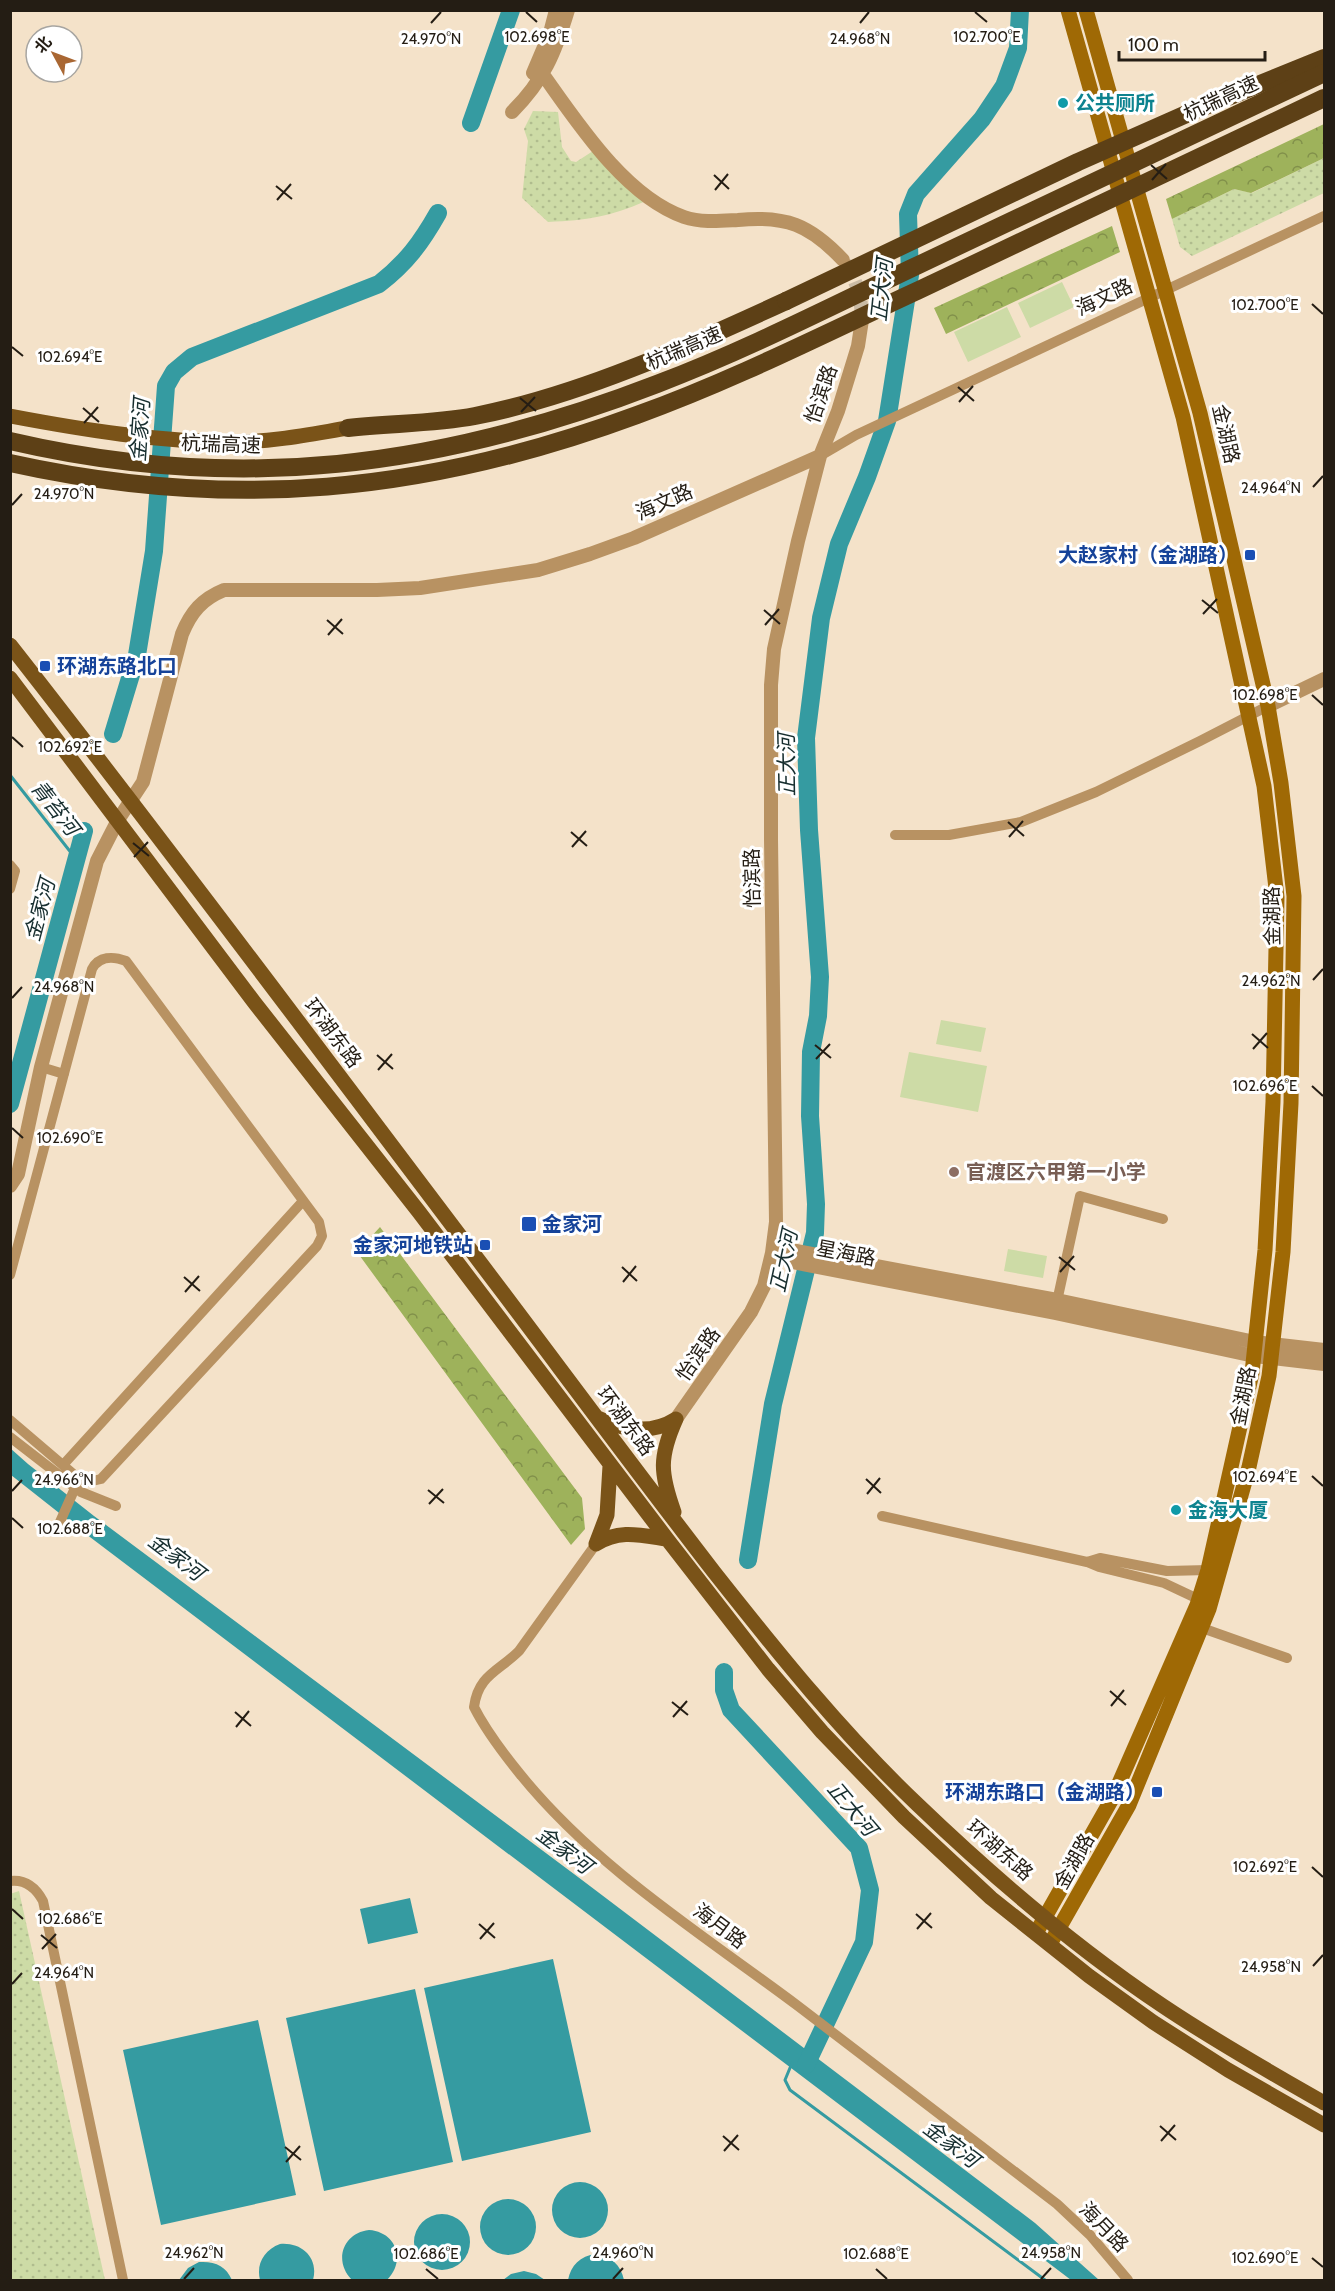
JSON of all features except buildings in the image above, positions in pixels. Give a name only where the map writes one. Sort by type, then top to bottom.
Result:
[{"type":"highway","points":[[348,428],[454,419],[525,403],[586,384],[652,359],[786,300],[1114,146],[1324,58]]},
{"type":"highway","name":"杭瑞高速","points":[[10,441],[81,455],[155,464],[222,468],[281,468],[399,458],[521,430],[623,397],[735,351],[1324,74]]},
{"type":"highway","points":[[10,464],[146,485],[215,490],[273,490],[386,482],[505,457],[630,418],[735,375],[1324,98]]},
{"type":"main road","name":"金湖路","points":[[1036,1933],[1113,1797],[1198,1599],[1208,1570],[1252,1373],[1265,1250],[1273,1102],[1276,897],[1264,786],[1183,417],[1068,10]]},
{"type":"main road","name":"金湖路","points":[[1050,1944],[1129,1805],[1209,1610],[1249,1467],[1269,1376],[1283,1252],[1291,1103],[1294,896],[1281,783],[1268,706],[1200,412],[1167,289],[1086,10]]},
{"type":"main road","points":[[10,416],[178,440],[236,442],[348,428]]},
{"type":"main road","name":"环湖东路","points":[[10,645],[132,801],[679,1526],[780,1656],[834,1718],[915,1802],[1001,1880],[1103,1963],[1162,2005],[1236,2052],[1324,2103]]},
{"type":"main road","name":"环湖东路","points":[[10,678],[255,1002],[419,1212],[610,1466],[768,1669],[822,1732],[904,1817],[991,1898],[1154,2022],[1228,2070],[1324,2125]]},
{"type":"main road","points":[[597,1417],[612,1425],[642,1429],[665,1426],[676,1419]]},
{"type":"main road","points":[[676,1419],[664,1447],[662,1465],[668,1496],[679,1526]]},
{"type":"main road","points":[[596,1544],[607,1515],[610,1466]]},
{"type":"main road","points":[[596,1544],[608,1536],[633,1534],[667,1539]]},
{"type":"street","points":[[540,70],[556,10]]},
{"type":"street","points":[[512,112],[527,96],[560,37],[568,10]]},
{"type":"street","points":[[540,70],[591,141],[616,169],[661,206],[699,221],[767,218],[796,223],[828,243],[843,260]]},
{"type":"street","name":"海文路","points":[[18,1174],[41,1066],[97,861],[118,820],[144,782],[182,634],[188,620],[210,596],[224,590],[241,589],[420,588],[538,570],[590,554],[634,538],[820,456],[856,435],[1324,216]]},
{"type":"street","name":"怡滨路","points":[[676,1419],[751,1312],[764,1286],[772,1253],[776,1222],[771,685],[774,649],[820,456],[838,411],[858,346],[862,320]]},
{"type":"street","points":[[896,835],[949,835],[1021,822],[1096,792],[1324,679]]},
{"type":"street","points":[[10,865],[15,871],[10,889]]},
{"type":"street","points":[[10,1275],[96,963],[103,958],[118,958],[126,961],[319,1222],[322,1236],[317,1246],[110,1472],[101,1479],[88,1482],[78,1478],[10,1420]]},
{"type":"street","points":[[41,1066],[64,1074]]},
{"type":"street","points":[[10,1186],[18,1174],[36,1178]]},
{"type":"street","points":[[1056,1307],[1080,1196],[1163,1220]]},
{"type":"street","points":[[63,1465],[303,1201]]},
{"type":"street","name":"星海路","points":[[772,1253],[1056,1307],[1255,1349],[1324,1350]]},
{"type":"street","name":"星海路","points":[[1272,1350],[1324,1364]]},
{"type":"street","points":[[10,1437],[73,1492],[116,1506]]},
{"type":"street","points":[[56,1531],[73,1492]]},
{"type":"street","points":[[882,1516],[1087,1562],[1164,1583],[1198,1599]]},
{"type":"street","name":"海月路","points":[[596,1544],[519,1651],[479,1686],[474,1707],[504,1754],[537,1795],[592,1849],[627,1879],[798,2006],[1056,2204],[1090,2235],[1128,2280]]},
{"type":"street","points":[[1087,1562],[1100,1558],[1167,1571],[1208,1570]]},
{"type":"street","points":[[1202,1628],[1287,1658]]},
{"type":"street","points":[[10,1881],[16,1880],[33,1887],[43,1901],[123,2280]]},
{"type":"green space","points":[[533,111],[558,112],[562,147],[571,161],[576,162],[593,151],[646,201],[598,217],[548,222],[522,198],[528,141],[524,129]]},
{"type":"green space","points":[[1324,124],[1324,158],[1251,193],[1234,189],[1172,219],[1166,199]]},
{"type":"green space","points":[[1324,158],[1324,193],[1192,256],[1180,247],[1172,219],[1234,189],[1252,193]]},
{"type":"green space","points":[[1112,226],[1120,252],[946,334],[934,308]]},
{"type":"green space","points":[[1062,282],[1074,307],[1030,328],[1018,303]]},
{"type":"green space","points":[[1007,307],[1021,337],[968,362],[954,332]]},
{"type":"green space","points":[[941,1020],[986,1028],[981,1052],[936,1044]]},
{"type":"green space","points":[[909,1052],[987,1066],[978,1112],[900,1097]]},
{"type":"green space","points":[[380,1227],[582,1498],[585,1529],[571,1545],[357,1252]]},
{"type":"green space","points":[[1008,1249],[1047,1256],[1043,1278],[1004,1271]]},
{"type":"green space","points":[[19,1891],[105,2280],[11,2280],[10,1894]]},
{"type":"water","points":[[10,1448],[94,1516],[582,1880],[1035,2223],[1099,2280],[1071,2280],[82,1531],[11,1475]]},
{"type":"water","points":[[410,1898],[418,1933],[368,1944],[360,1909]]},
{"type":"water","points":[[553,1959],[591,2132],[462,2161],[424,1988]]},
{"type":"water","points":[[415,1989],[453,2162],[324,2191],[286,2018]]},
{"type":"water","points":[[258,2020],[296,2195],[161,2225],[123,2050]]},
{"type":"water","points":[[574,2182],[586,2182],[596,2186],[604,2194],[608,2210],[604,2226],[596,2234],[586,2238],[574,2238],[564,2234],[556,2226],[552,2216],[552,2204],[556,2194],[564,2186]]},
{"type":"water","points":[[502,2199],[514,2199],[524,2203],[532,2211],[536,2227],[532,2243],[524,2251],[514,2255],[502,2255],[492,2251],[484,2243],[480,2233],[480,2221],[484,2211],[492,2203]]},
{"type":"water","points":[[436,2214],[448,2214],[458,2218],[466,2226],[470,2242],[466,2258],[458,2266],[448,2270],[436,2270],[426,2266],[418,2258],[414,2248],[414,2236],[418,2226],[426,2218]]},
{"type":"water","points":[[369,2230],[386,2236],[396,2249],[396,2264],[387,2280],[352,2280],[343,2265],[342,2257],[347,2242],[360,2232]]},
{"type":"water","points":[[280,2244],[295,2246],[307,2253],[313,2265],[313,2280],[260,2280],[260,2263],[270,2250]]},
{"type":"water","points":[[596,2254],[614,2262],[624,2280],[568,2280],[577,2262]]},
{"type":"water","points":[[199,2262],[219,2265],[227,2271],[232,2280],[179,2280],[188,2268]]},
{"type":"water","points":[[524,2271],[536,2274],[545,2280],[503,2280],[511,2274]]},
{"type":"waterway","name":"金家河","points":[[471,123],[511,10]]},
{"type":"waterway","name":"正大河","points":[[748,1560],[773,1404],[815,1233],[816,1204],[810,1116],[811,1052],[818,1016],[820,977],[809,830],[806,738],[821,618],[839,544],[887,421],[910,275],[908,214],[916,194],[982,119],[1004,86],[1018,48],[1020,10]]},
{"type":"waterway","name":"金家河","points":[[113,734],[137,655],[154,551],[166,386],[174,372],[192,357],[379,284],[413,252],[438,213]]},
{"type":"waterway","name":"青苔河","points":[[10,775],[76,859]]},
{"type":"waterway","name":"金家河","points":[[10,1104],[84,831]]},
{"type":"waterway","name":"正大河","points":[[724,1672],[724,1690],[731,1710],[859,1848],[870,1890],[864,1942],[806,2065]]},
{"type":"waterway","points":[[792,2063],[785,2080],[790,2090],[1045,2280]]},
{"type":"tunnel","points":[[845,263],[858,290],[862,320]]},
{"type":"place","name":"公共厕所","points":[[1063,103]]},
{"type":"place","name":"大赵家村（金湖路）","points":[[1250,555]]},
{"type":"place","name":"环湖东路北口","points":[[45,666]]},
{"type":"place","name":"官渡区六甲第一小学","points":[[954,1172]]},
{"type":"place","name":"金家河","points":[[529,1224]]},
{"type":"place","name":"金家河地铁站","points":[[485,1245]]},
{"type":"place","name":"金海大厦","points":[[1176,1510]]},
{"type":"place","name":"环湖东路口（金湖路）","points":[[1157,1792]]}]
